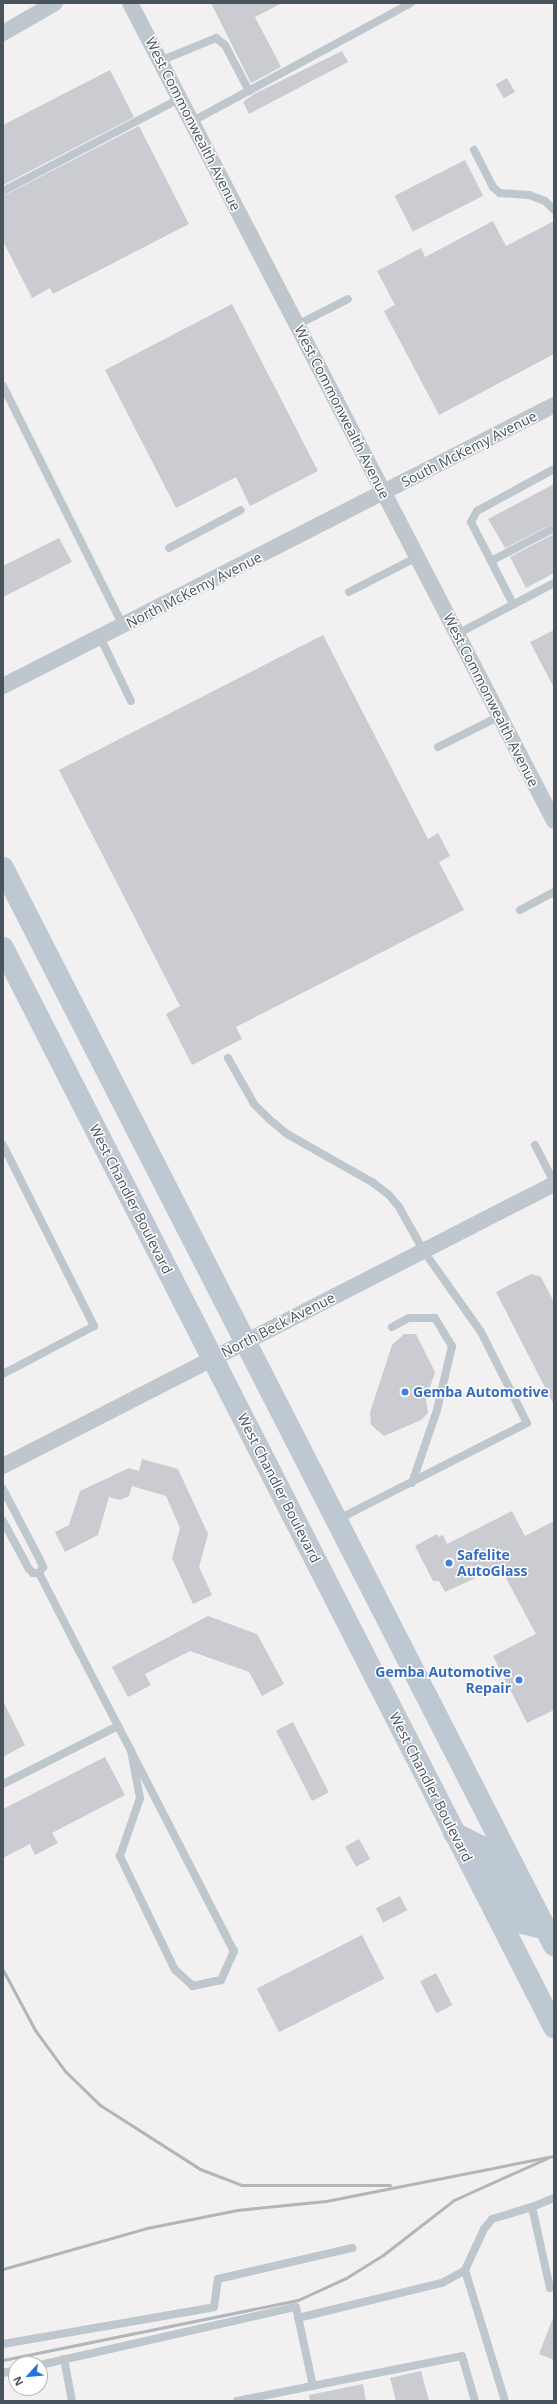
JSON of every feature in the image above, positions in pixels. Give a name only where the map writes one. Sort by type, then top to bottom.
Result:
[{"type":"main road","points":[[3,868],[336,1520],[551,1933]]},
{"type":"main road","name":"West Chandler Boulevard","points":[[3,948],[554,2027]]},
{"type":"main road","points":[[454,1833],[480,1846],[513,1911],[523,1923],[551,1933]]},
{"type":"street","points":[[3,33],[55,3]]},
{"type":"street","name":"West Commonwealth Avenue","points":[[130,3],[554,821]]},
{"type":"street","name":"South McKemy Avenue","points":[[384,494],[554,405]]},
{"type":"street","name":"North McKemy Avenue","points":[[3,686],[384,494]]},
{"type":"street","name":"North Beck Avenue","points":[[3,1466],[554,1183]]},
{"type":"lane","points":[[191,122],[411,3]]},
{"type":"lane","points":[[160,61],[216,38],[225,45],[249,91]]},
{"type":"lane","points":[[3,191],[179,98]]},
{"type":"lane","points":[[474,150],[493,187],[500,193],[529,195],[545,201],[554,210]]},
{"type":"lane","points":[[297,325],[348,299]]},
{"type":"lane","points":[[3,386],[122,626]]},
{"type":"lane","points":[[513,604],[471,522],[477,511],[554,468]]},
{"type":"lane","points":[[169,548],[241,510]]},
{"type":"lane","points":[[492,561],[554,528]]},
{"type":"lane","points":[[349,592],[417,557]]},
{"type":"lane","points":[[457,634],[554,583]]},
{"type":"lane","points":[[100,637],[131,701]]},
{"type":"lane","points":[[438,747],[500,716]]},
{"type":"lane","points":[[520,910],[554,892]]},
{"type":"lane","points":[[228,1058],[254,1104],[269,1119],[287,1134],[389,1194],[423,1250],[481,1332],[527,1423],[336,1520]]},
{"type":"lane","points":[[535,1144],[554,1183]]},
{"type":"lane","points":[[3,1145],[94,1326],[3,1374]]},
{"type":"lane","points":[[392,1327],[410,1318],[435,1318],[452,1346],[437,1410],[412,1482]]},
{"type":"lane","points":[[3,1489],[43,1567],[39,1573]]},
{"type":"lane","points":[[3,1521],[29,1569],[33,1573],[39,1573]]},
{"type":"lane","points":[[39,1573],[131,1751],[234,1951],[221,1980],[193,1986],[174,1970],[120,1856],[140,1798],[131,1751]]},
{"type":"lane","points":[[3,1784],[118,1726]]},
{"type":"lane","points":[[298,2318],[442,2283],[465,2270],[484,2229],[492,2219],[532,2207],[554,2198]]},
{"type":"lane","points":[[532,2207],[550,2288]]},
{"type":"lane","points":[[3,2344],[214,2307],[218,2279],[352,2248]]},
{"type":"lane","points":[[465,2270],[505,2401]]},
{"type":"lane","points":[[48,2363],[296,2307],[312,2386]]},
{"type":"lane","points":[[238,2401],[462,2356],[475,2401]]},
{"type":"lane","points":[[64,2359],[72,2401]]},
{"type":"building","points":[[211,3],[282,3],[255,17],[281,67],[251,83]]},
{"type":"building","points":[[342,51],[348,62],[249,114],[243,102],[254,94]]},
{"type":"building","points":[[110,70],[134,117],[3,185],[3,125]]},
{"type":"building","points":[[507,78],[515,92],[504,98],[496,84]]},
{"type":"building","points":[[139,126],[189,224],[53,294],[50,288],[32,298],[3,241],[3,196]]},
{"type":"building","points":[[465,160],[483,196],[413,232],[395,196]]},
{"type":"building","points":[[493,221],[506,246],[554,221],[554,354],[439,415],[384,311],[395,305],[377,271],[421,248],[425,257]]},
{"type":"building","points":[[232,304],[318,471],[250,506],[236,477],[176,508],[105,370]]},
{"type":"building","points":[[554,484],[554,523],[505,548],[488,519]]},
{"type":"building","points":[[554,534],[554,573],[526,588],[510,557]]},
{"type":"building","points":[[59,538],[72,562],[3,597],[3,566]]},
{"type":"building","points":[[554,630],[554,688],[530,642]]},
{"type":"building","points":[[323,635],[428,839],[438,833],[450,856],[439,862],[464,910],[236,1027],[242,1039],[192,1065],[166,1014],[180,1006],[59,770]]},
{"type":"building","points":[[531,1274],[541,1277],[554,1302],[554,1405],[496,1292]]},
{"type":"building","points":[[404,1334],[416,1334],[435,1372],[426,1400],[428,1413],[421,1420],[384,1436],[371,1425],[370,1412],[392,1345]]},
{"type":"building","points":[[142,1459],[178,1469],[208,1534],[199,1567],[212,1595],[193,1604],[172,1558],[180,1528],[166,1496],[132,1486],[129,1496],[120,1500],[109,1497],[98,1535],[65,1552],[55,1532],[69,1525],[80,1491],[129,1468],[139,1471]]},
{"type":"building","points":[[512,1511],[525,1536],[554,1521],[554,1710],[527,1723],[493,1656],[536,1634],[500,1567],[445,1592],[439,1581],[433,1581],[415,1546],[437,1534],[438,1537],[443,1535],[447,1544]]},
{"type":"building","points":[[208,1616],[257,1634],[284,1684],[262,1696],[249,1672],[190,1651],[145,1674],[151,1685],[128,1697],[112,1667]]},
{"type":"building","points":[[3,1701],[25,1745],[3,1757]]},
{"type":"building","points":[[293,1722],[329,1792],[312,1801],[276,1731]]},
{"type":"building","points":[[105,1757],[125,1795],[52,1833],[58,1843],[35,1855],[30,1844],[3,1858],[3,1809]]},
{"type":"building","points":[[359,1839],[370,1859],[356,1867],[345,1847]]},
{"type":"building","points":[[400,1896],[407,1910],[383,1923],[376,1908]]},
{"type":"building","points":[[362,1935],[384,1979],[279,2032],[257,1989]]},
{"type":"building","points":[[436,1973],[452,2005],[436,2013],[420,1981]]},
{"type":"building","points":[[554,2318],[554,2360],[539,2354]]},
{"type":"building","points":[[421,2371],[429,2401],[396,2401],[390,2378]]},
{"type":"building","points":[[363,2384],[366,2401],[310,2401],[309,2395]]},
{"type":"railway","points":[[3,1970],[35,2030],[65,2071],[100,2105],[200,2169],[242,2185],[390,2185]]},
{"type":"railway","points":[[3,2269],[147,2228],[237,2210],[326,2201],[554,2156]]},
{"type":"railway","points":[[3,2360],[298,2300],[346,2278],[383,2255],[454,2200],[547,2158]]},
{"type":"place","name":"Gemba Automotive","points":[[405,1392]]},
{"type":"place","name":"Safelite AutoGlass","points":[[449,1563]]},
{"type":"place","name":"Gemba Automotive Repair","points":[[519,1680]]}]
